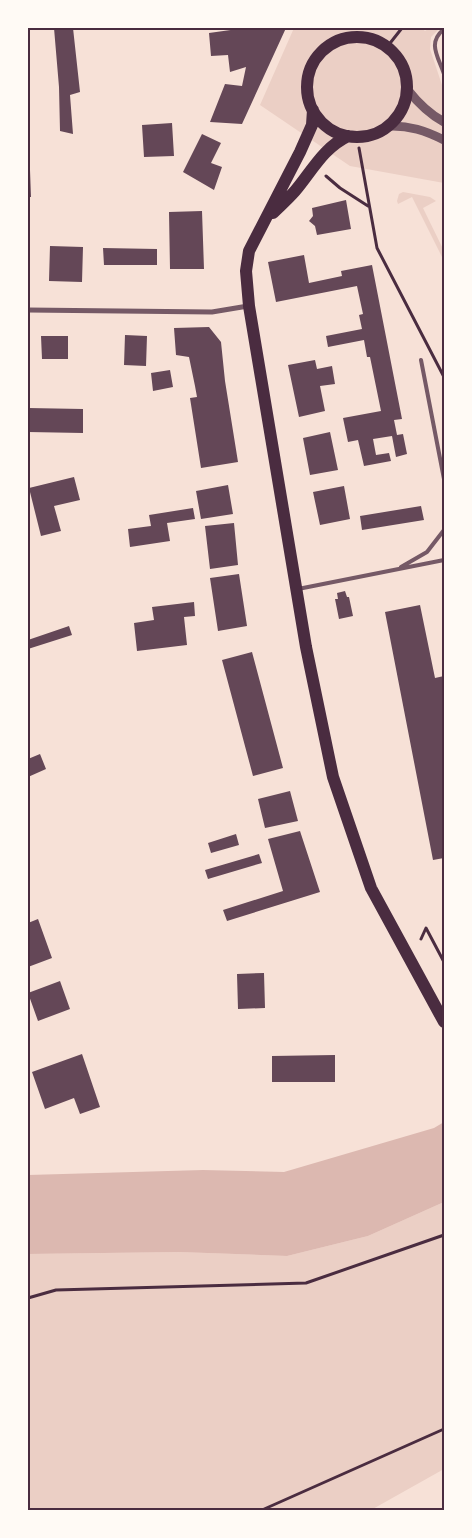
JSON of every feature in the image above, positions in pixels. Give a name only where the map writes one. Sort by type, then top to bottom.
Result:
[{"type":"main road","points":[[267,218],[295,191],[322,156],[336,142],[352,137],[370,136],[388,126],[402,110],[408,89],[406,75],[401,62],[387,47],[367,38],[343,33],[323,50],[313,63],[307,86],[313,110],[312,124],[267,218],[252,244],[247,258],[246,286],[306,648],[333,777],[371,888],[444,1022]]},
{"type":"main road","points":[[313,110],[328,127],[352,137]]},
{"type":"street","points":[[408,89],[416,101],[433,116],[444,122]]},
{"type":"street","points":[[388,126],[403,125],[424,130],[444,140]]},
{"type":"street","points":[[28,310],[212,312],[249,306]]},
{"type":"lane","points":[[444,30],[436,36],[434,43],[444,74]]},
{"type":"lane","points":[[421,360],[444,479]]},
{"type":"lane","points":[[397,569],[427,552],[444,530]]},
{"type":"lane","points":[[296,590],[444,560]]},
{"type":"path","points":[[387,47],[402,28]]},
{"type":"path","points":[[352,137],[377,248],[444,377]]},
{"type":"path","points":[[320,171],[340,188],[368,206]]},
{"type":"path","points":[[421,939],[426,928],[444,962]]},
{"type":"path","points":[[28,1298],[56,1290],[306,1283],[444,1235]]},
{"type":"path","points":[[262,1510],[444,1429]]},
{"type":"shaded area","points":[[294,28],[421,28],[425,31],[430,28],[440,28],[431,37],[430,49],[444,91],[444,183],[350,166],[260,105]]},
{"type":"shaded area","points":[[403,192],[430,197],[436,201],[423,208],[444,251],[444,261],[412,197],[398,204],[399,194]]},
{"type":"shaded area","points":[[444,1122],[444,1202],[368,1236],[287,1256],[179,1252],[28,1254],[28,1175],[203,1170],[284,1172],[434,1128]]},
{"type":"shaded area","points":[[444,1202],[444,1469],[371,1510],[28,1510],[28,1254],[179,1252],[287,1256],[368,1236]]},
{"type":"building","points":[[54,28],[73,28],[80,92],[70,95],[73,134],[60,131],[59,87]]},
{"type":"building","points":[[245,28],[286,28],[242,124],[210,122],[225,84],[242,86],[246,67],[230,72],[228,55],[211,56],[209,33]]},
{"type":"building","points":[[172,123],[174,156],[144,157],[142,125]]},
{"type":"building","points":[[202,134],[221,143],[211,163],[222,167],[214,190],[183,172]]},
{"type":"building","points":[[28,170],[30,170],[31,197],[28,197]]},
{"type":"building","points":[[346,200],[351,229],[317,235],[315,226],[309,221],[313,216],[312,208]]},
{"type":"building","points":[[202,211],[204,269],[170,269],[169,212]]},
{"type":"building","points":[[50,246],[83,247],[82,282],[49,281]]},
{"type":"building","points":[[103,248],[157,249],[157,265],[104,265]]},
{"type":"building","points":[[304,255],[309,283],[342,276],[341,271],[372,265],[402,419],[394,420],[397,435],[403,434],[407,454],[396,457],[392,436],[373,439],[376,455],[389,453],[391,461],[364,466],[358,440],[348,442],[343,418],[381,411],[370,357],[367,357],[364,340],[328,347],[326,336],[362,329],[359,315],[363,314],[357,286],[276,302],[268,262]]},
{"type":"building","points":[[209,327],[221,342],[225,381],[238,462],[201,468],[190,398],[197,397],[195,386],[189,357],[176,355],[174,328]]},
{"type":"building","points":[[125,335],[147,336],[146,366],[124,365]]},
{"type":"building","points":[[41,336],[68,336],[68,359],[42,359]]},
{"type":"building","points":[[315,360],[317,369],[332,366],[335,384],[320,386],[325,411],[299,417],[288,365]]},
{"type":"building","points":[[170,370],[173,387],[153,391],[151,373]]},
{"type":"building","points":[[28,408],[83,409],[83,433],[28,432]]},
{"type":"building","points":[[330,432],[338,470],[310,475],[303,438]]},
{"type":"building","points":[[74,477],[80,500],[54,506],[61,531],[41,536],[29,488]]},
{"type":"building","points":[[228,485],[233,514],[201,519],[196,491]]},
{"type":"building","points":[[344,486],[350,519],[320,525],[313,492]]},
{"type":"building","points":[[421,506],[424,520],[362,530],[360,516]]},
{"type":"building","points":[[193,508],[195,519],[167,523],[170,541],[130,547],[128,529],[151,526],[149,515]]},
{"type":"building","points":[[234,523],[238,565],[210,569],[205,526]]},
{"type":"building","points":[[239,574],[247,626],[218,631],[210,578]]},
{"type":"building","points":[[345,591],[347,597],[349,597],[353,616],[339,619],[335,599],[338,599],[337,593]]},
{"type":"building","points":[[194,602],[195,616],[184,617],[187,645],[137,651],[134,623],[154,620],[152,607]]},
{"type":"building","points":[[420,605],[435,678],[444,676],[444,858],[433,860],[385,612]]},
{"type":"building","points":[[69,626],[72,635],[28,649],[28,640]]},
{"type":"building","points":[[252,652],[283,768],[253,776],[222,660]]},
{"type":"building","points":[[40,754],[46,769],[28,777],[28,759]]},
{"type":"building","points":[[290,791],[298,821],[265,828],[258,799]]},
{"type":"building","points":[[300,831],[320,892],[227,921],[223,910],[283,891],[268,839]]},
{"type":"building","points":[[236,834],[239,845],[211,853],[208,843]]},
{"type":"building","points":[[259,854],[262,863],[208,879],[205,870]]},
{"type":"building","points":[[38,919],[52,958],[28,967],[28,923]]},
{"type":"building","points":[[264,973],[265,1008],[238,1009],[237,974]]},
{"type":"building","points":[[60,981],[70,1009],[38,1021],[28,993]]},
{"type":"building","points":[[82,1054],[100,1107],[80,1114],[74,1098],[45,1109],[32,1072]]},
{"type":"building","points":[[335,1055],[335,1082],[272,1082],[272,1056]]}]
